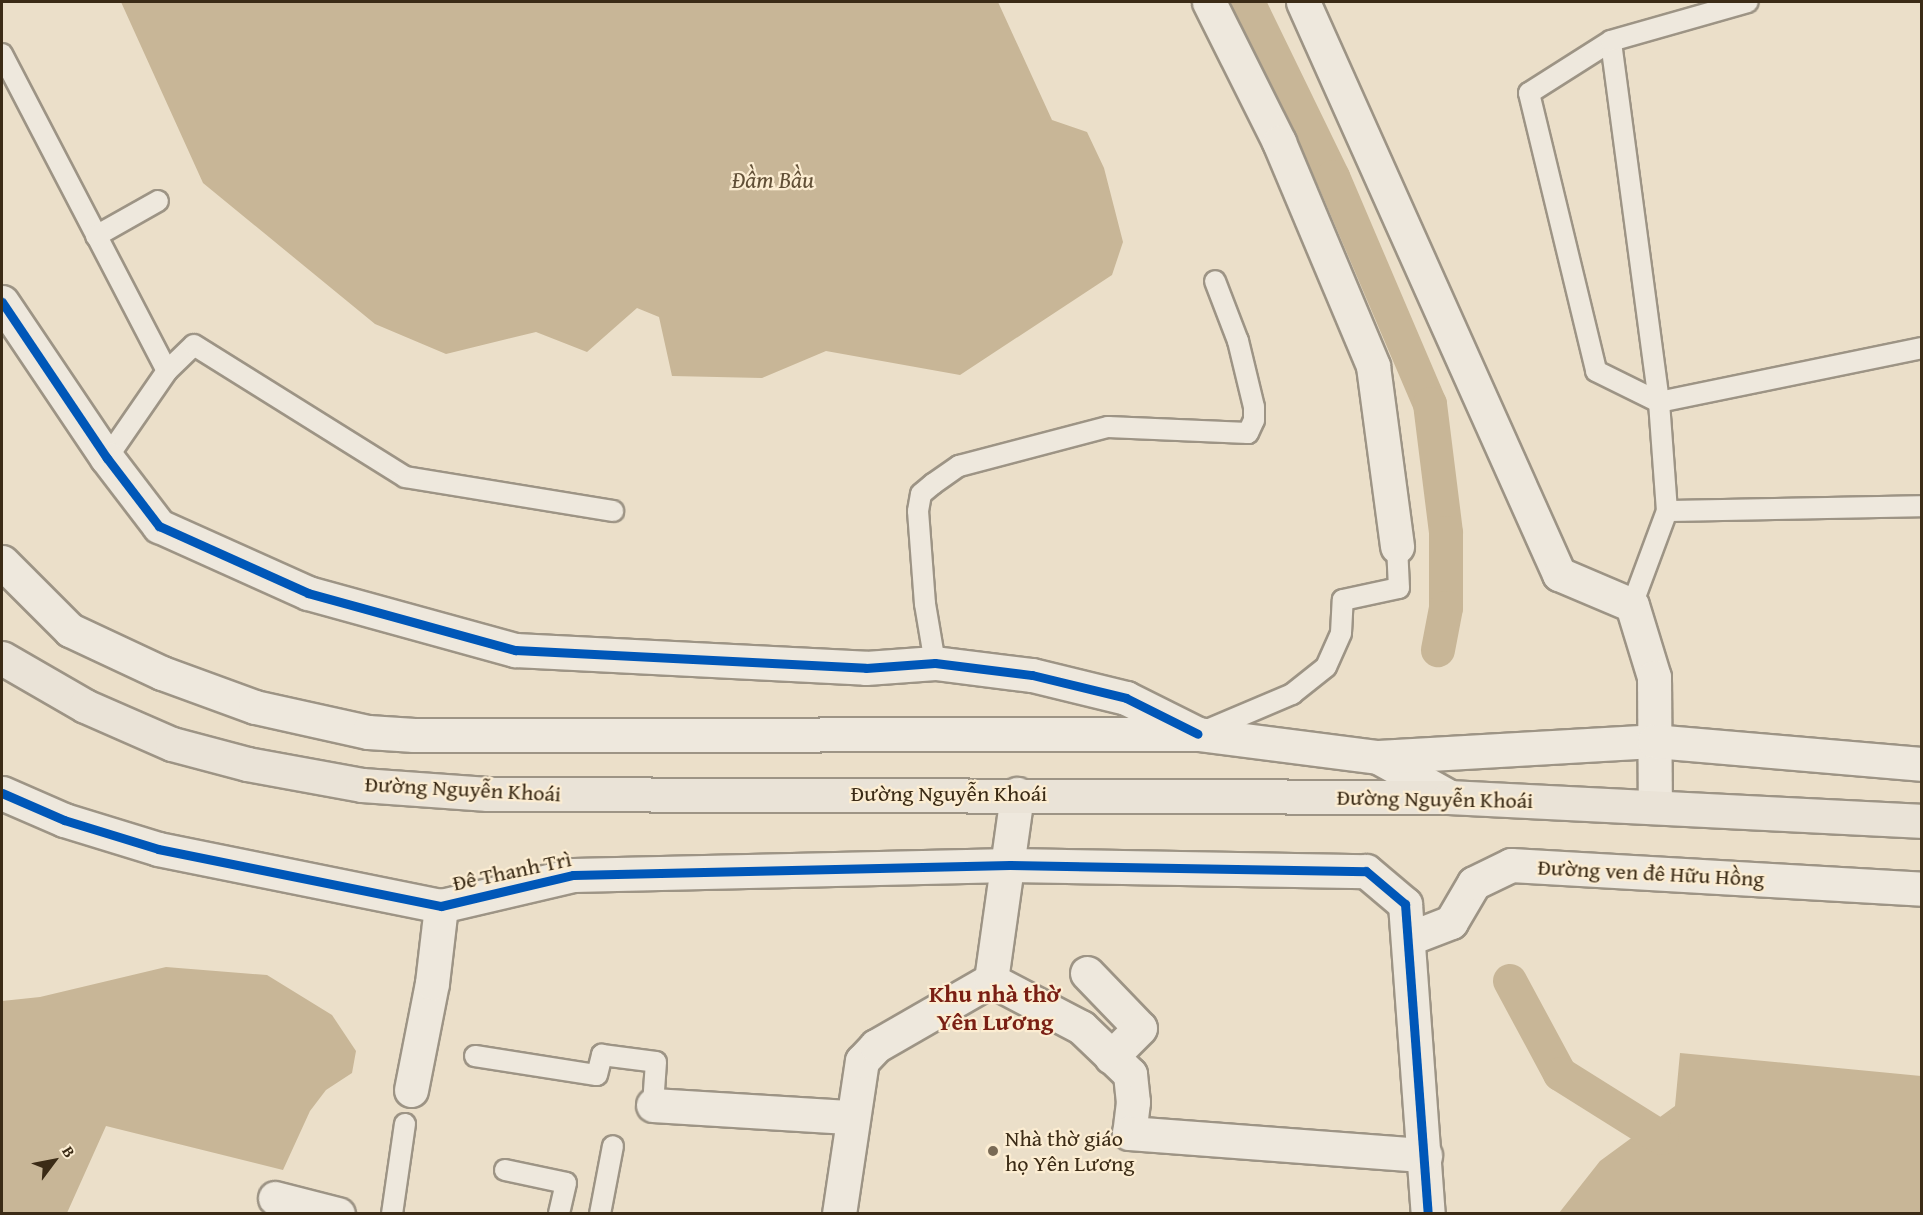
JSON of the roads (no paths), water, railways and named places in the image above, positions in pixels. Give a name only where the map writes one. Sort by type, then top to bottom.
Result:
[{"type":"main road","name":"Đường Nguyễn Khoái","points":[[2,658],[86,706],[172,744],[247,764],[362,785],[488,794],[1450,797],[1922,821]]},
{"type":"street","points":[[1209,2],[1279,142],[1373,366],[1397,546]]},
{"type":"street","points":[[1303,2],[1559,574],[1632,605],[1654,677],[1655,806]]},
{"type":"street","points":[[2,302],[107,458],[159,526],[308,593],[515,650],[866,668],[934,663],[1032,675],[1126,698],[1197,734]]},
{"type":"street","points":[[2,562],[70,630],[152,668],[255,707],[368,732],[414,735],[1197,734],[1378,757],[1654,741],[1922,764]]},
{"type":"street","points":[[1378,757],[1450,797]]},
{"type":"street","name":"Đê Thanh Trì","points":[[2,793],[64,820],[158,849],[441,906],[573,875],[1010,865],[1366,871],[1405,904],[1410,938],[1428,1214]]},
{"type":"street","points":[[991,980],[1010,865],[1017,794]]},
{"type":"street","name":"Đường ven đê Hữu Hồng","points":[[1410,938],[1451,922],[1474,883],[1511,865],[1922,889]]},
{"type":"street","points":[[411,1090],[432,983],[441,906]]},
{"type":"street","points":[[1087,973],[1140,1028],[1111,1057]]},
{"type":"street","points":[[991,980],[1080,1027],[1130,1074],[1133,1102],[1129,1133],[1425,1155]]},
{"type":"street","points":[[839,1214],[862,1061],[876,1046],[991,980]]},
{"type":"street","points":[[653,1105],[852,1117]]},
{"type":"street","points":[[276,1198],[339,1214]]},
{"type":"lane","points":[[1748,2],[1611,41],[1528,93],[1596,370],[1659,402],[1922,348]]},
{"type":"lane","points":[[1611,41],[1659,402],[1667,511],[1632,605]]},
{"type":"lane","points":[[2,54],[167,371]]},
{"type":"lane","points":[[96,236],[158,201]]},
{"type":"lane","points":[[934,663],[925,604],[918,511],[921,494],[933,484],[959,466],[1108,427],[1248,433],[1254,420],[1254,407],[1238,341],[1215,281]]},
{"type":"lane","points":[[107,458],[167,371],[194,345],[405,477],[614,511]]},
{"type":"lane","points":[[1667,511],[1922,506]]},
{"type":"lane","points":[[1197,734],[1292,694],[1326,667],[1341,633],[1343,600],[1399,588],[1397,546]]},
{"type":"lane","points":[[475,1056],[597,1075],[602,1055],[656,1062],[653,1105]]},
{"type":"lane","points":[[392,1214],[405,1124]]},
{"type":"lane","points":[[600,1214],[614,1146]]},
{"type":"lane","points":[[505,1170],[566,1183],[559,1214]]},
{"type":"water","name":"Đầm Bầu","points":[[121,2],[998,2],[1052,120],[1087,132],[1104,168],[1123,242],[1112,275],[960,375],[826,351],[762,378],[672,376],[659,317],[637,308],[587,352],[536,332],[446,354],[375,324],[203,183]]},
{"type":"water","points":[[166,967],[267,975],[332,1015],[356,1051],[352,1073],[326,1090],[310,1111],[283,1170],[106,1126],[67,1213],[2,1213],[2,1001],[40,997]]},
{"type":"water","points":[[1680,1053],[1921,1076],[1921,1213],[1559,1213],[1600,1161],[1675,1106]]},
{"type":"waterway","points":[[1248,2],[1333,177],[1430,404],[1446,533],[1446,608],[1438,650]]},
{"type":"waterway","points":[[1510,981],[1560,1074],[1662,1138]]},
{"type":"place","name":"Nhà thờ giáo họ Yên Lương","points":[[993,1151]]},
{"type":"district","name":"Khu nhà thờ Yên Lương","points":[[995,1008]]}]
